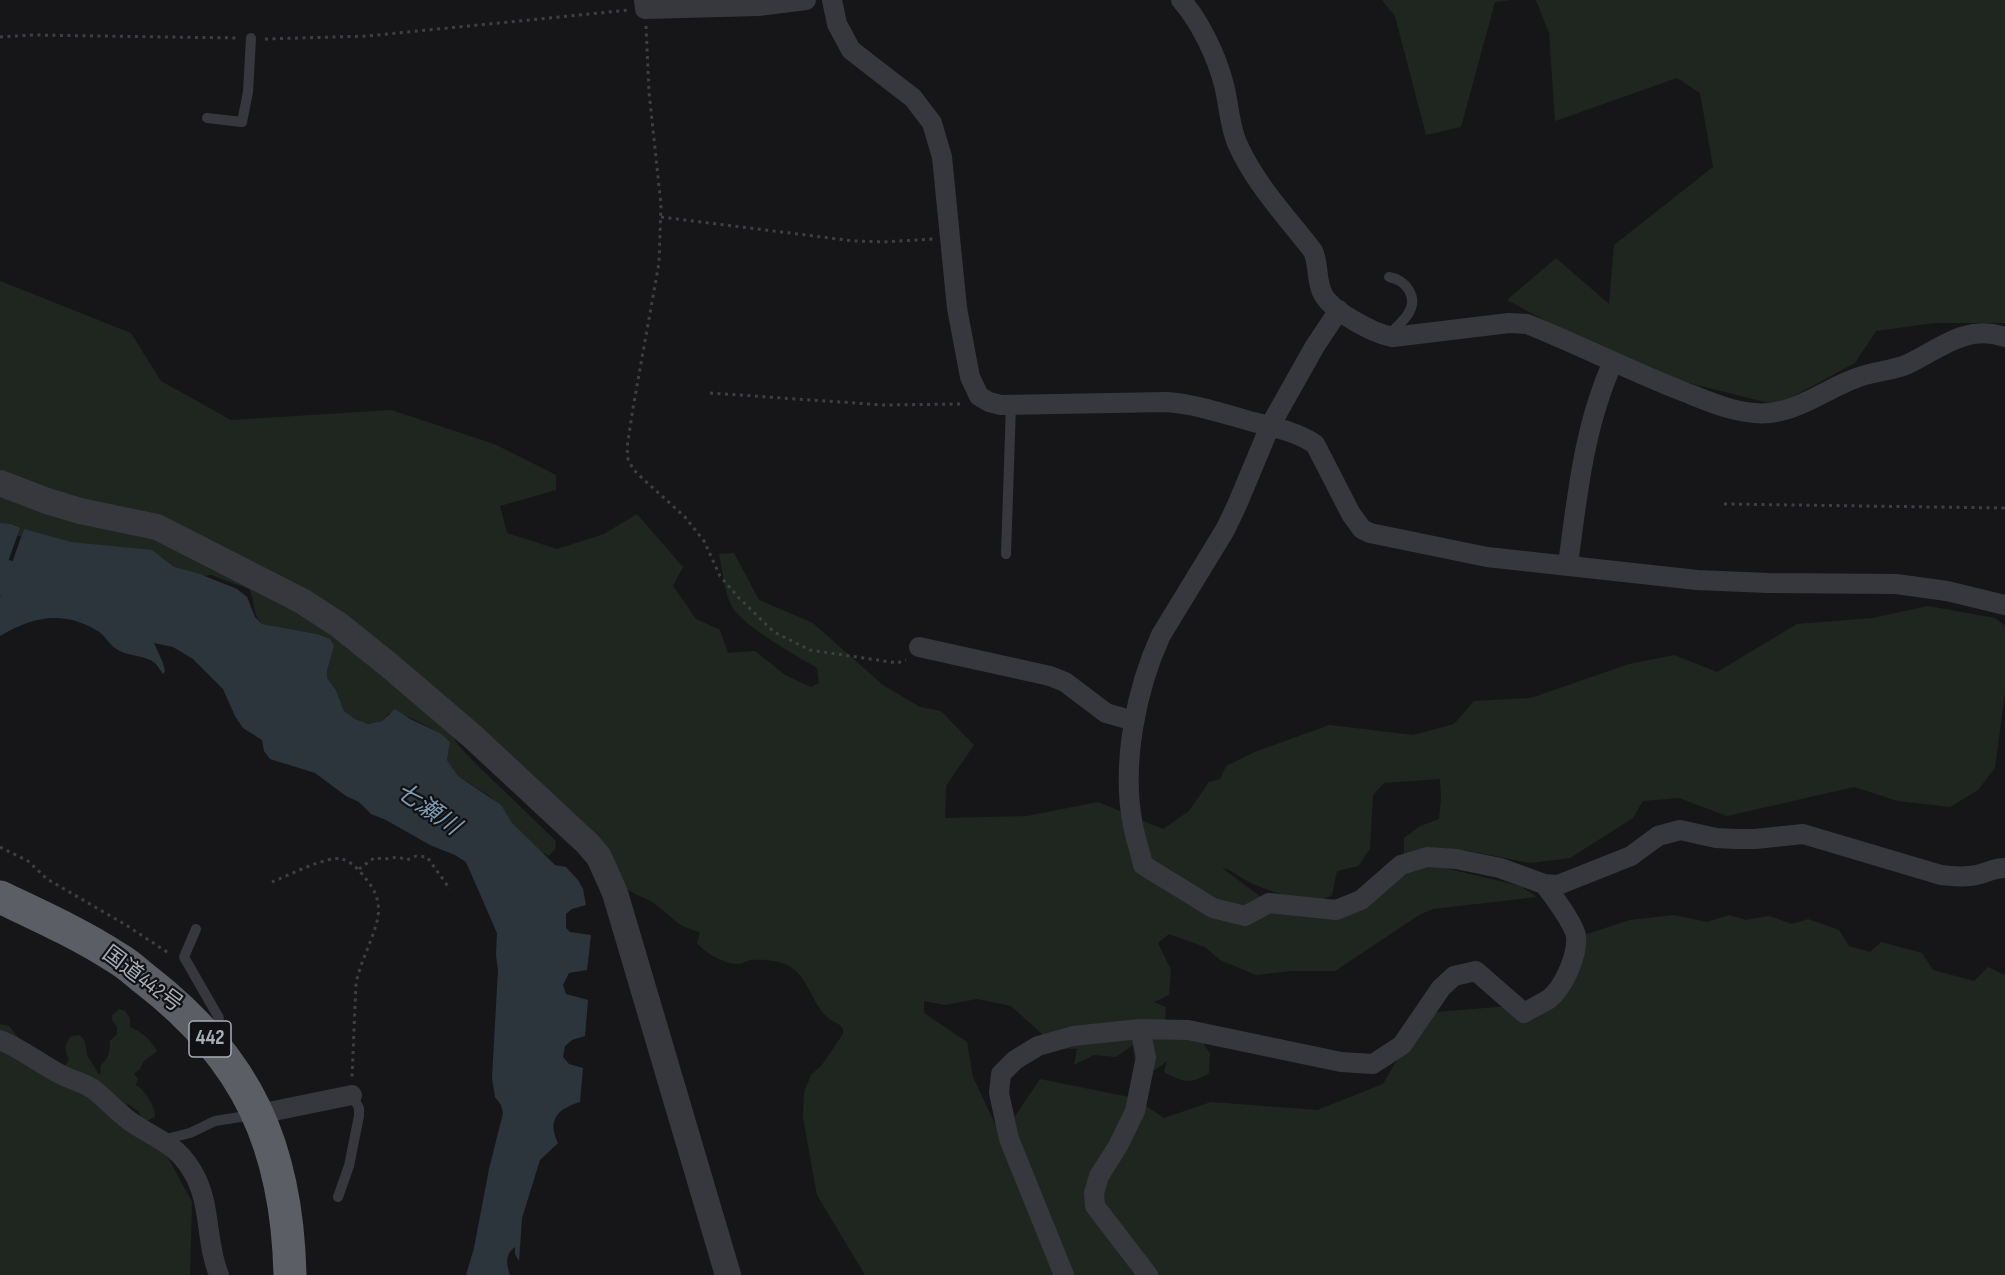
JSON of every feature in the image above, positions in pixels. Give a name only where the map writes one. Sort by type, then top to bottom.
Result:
[{"type":"highway","name":"国道442号","points":[[0,897],[71,931],[119,959],[180,1007],[207,1035],[239,1078],[259,1114],[279,1174],[288,1226],[290,1275]]},
{"type":"street","points":[[644,4],[758,6],[806,0]]},
{"type":"street","points":[[832,0],[837,24],[851,50],[913,98],[932,123],[942,157],[959,326],[970,377],[979,396],[994,404],[1186,404],[1270,426],[1305,438],[1315,444],[1351,514],[1362,529],[1370,533],[1487,557],[1687,579],[1734,582],[1896,584],[1947,591],[2005,605]]},
{"type":"street","points":[[1180,0],[1197,22],[1221,76],[1236,142],[1263,189],[1312,251],[1318,263],[1322,294],[1339,310],[1372,330],[1393,337],[1518,322],[1548,332],[1613,363],[1709,402],[1746,412],[1770,413],[1796,407],[1862,376],[1892,370],[1966,335],[1981,332],[2005,337]]},
{"type":"street","points":[[1339,310],[1315,346],[1270,426],[1238,505],[1153,652],[1134,722],[1129,796],[1132,822],[1143,865],[1213,908],[1245,916],[1269,903],[1336,910],[1361,900],[1401,865],[1427,857],[1456,859],[1500,868],[1544,884],[1558,885],[1631,856],[1658,836],[1680,830],[1716,838],[1736,839],[1803,834],[1941,875],[1969,876],[1995,868],[2005,868]]},
{"type":"street","points":[[1568,565],[1586,445],[1594,413],[1613,363]]},
{"type":"street","points":[[0,483],[80,511],[157,527],[302,601],[339,625],[390,666],[472,736],[588,844],[599,857],[615,893],[728,1275]]},
{"type":"street","points":[[919,647],[1050,676],[1065,682],[1106,713],[1134,722]]},
{"type":"street","points":[[1064,1275],[1009,1139],[999,1093],[1001,1074],[1015,1060],[1038,1046],[1073,1036],[1140,1029],[1188,1030],[1341,1062],[1373,1064],[1402,1045],[1441,988],[1454,976],[1476,970],[1524,1013],[1550,998],[1564,981],[1572,962],[1576,935],[1555,898],[1544,884]]},
{"type":"street","points":[[1140,1029],[1146,1057],[1135,1110],[1118,1146],[1099,1176],[1094,1193],[1095,1206],[1148,1275]]},
{"type":"street","points":[[0,1040],[90,1088],[124,1117],[175,1148],[196,1178],[205,1204],[212,1251],[219,1275]]},
{"type":"street","points":[[259,1114],[352,1095]]},
{"type":"lane","points":[[207,118],[242,122],[248,92],[251,38]]},
{"type":"lane","points":[[1387,336],[1399,325],[1411,307],[1410,291],[1405,283],[1389,277]]},
{"type":"lane","points":[[1006,554],[1011,405]]},
{"type":"lane","points":[[196,929],[184,957],[219,1018],[207,1035]]},
{"type":"lane","points":[[338,1197],[350,1166],[358,1116],[358,1108],[352,1095]]},
{"type":"lane","points":[[162,1140],[190,1132],[215,1121],[259,1114]]},
{"type":"path","points":[[0,37],[32,35],[251,38],[368,36],[644,4],[649,92],[661,218],[659,263],[627,448],[628,459],[633,469],[685,517],[704,541],[720,576],[774,632],[810,650],[897,663],[915,657],[919,647]]},
{"type":"path","points":[[661,218],[854,241],[884,242],[951,237]]},
{"type":"path","points":[[710,393],[883,405],[964,404],[979,396]]},
{"type":"path","points":[[1724,504],[2005,508]]},
{"type":"path","points":[[0,847],[28,861],[40,874],[55,884],[161,946],[177,959],[199,986]]},
{"type":"path","points":[[359,869],[374,858],[398,857],[407,860],[422,855],[427,857],[450,889]]},
{"type":"path","points":[[272,882],[321,861],[341,858],[359,869],[376,892],[379,903],[376,923],[356,983],[352,1035],[352,1095]]},
{"type":"shaded area","points":[[1382,0],[1511,0],[1495,2],[1461,127],[1426,135],[1395,16]]},
{"type":"shaded area","points":[[1536,0],[2005,0],[2005,323],[1934,323],[1876,331],[1855,363],[1777,405],[1637,370],[1507,300],[1556,258],[1609,304],[1614,245],[1713,167],[1700,93],[1677,78],[1555,121],[1549,33]]},
{"type":"shaded area","points":[[0,281],[131,333],[161,381],[231,420],[391,410],[494,444],[556,475],[556,490],[500,506],[507,533],[557,549],[604,534],[637,514],[683,567],[673,586],[696,619],[720,630],[728,653],[755,651],[785,675],[811,687],[819,683],[817,668],[748,624],[733,608],[726,589],[719,554],[734,553],[759,600],[813,623],[883,685],[920,707],[941,711],[974,745],[946,786],[945,818],[1027,816],[1098,802],[1163,829],[1189,811],[1209,782],[1220,779],[1226,766],[1255,752],[1329,725],[1413,735],[1454,724],[1474,701],[1531,698],[1629,664],[1674,655],[1717,672],[1797,624],[1873,618],[1928,606],[1995,618],[2005,626],[2005,693],[1995,768],[1978,790],[1950,807],[1898,801],[1854,787],[1727,816],[1679,798],[1643,801],[1633,818],[1570,858],[1530,863],[1464,850],[1428,851],[1404,856],[1404,838],[1420,826],[1439,819],[1440,779],[1384,783],[1373,795],[1370,849],[1358,866],[1337,871],[1332,895],[1314,900],[1277,893],[1255,885],[1222,868],[1276,908],[1298,916],[1332,917],[1409,871],[1429,867],[1445,868],[1520,886],[1537,897],[1433,909],[1419,915],[1335,971],[1291,971],[1256,975],[1220,960],[1205,947],[1169,934],[1158,943],[1171,970],[1169,995],[1154,1002],[1166,1007],[1165,1020],[1196,1034],[1210,1053],[1209,1073],[1192,1081],[1181,1080],[1164,1072],[1167,1061],[1155,1070],[1134,1059],[1133,1045],[1116,1057],[1094,1055],[1074,1065],[1077,1049],[1052,1048],[1041,1033],[1011,1006],[977,999],[945,1005],[924,1001],[924,1013],[967,1042],[973,1077],[1001,1137],[1040,1079],[1134,1098],[1164,1118],[1211,1102],[1317,1110],[1383,1084],[1424,1013],[1522,1005],[1562,986],[1584,935],[1630,920],[1674,915],[1707,922],[1729,915],[1746,920],[1769,916],[1792,924],[1808,919],[1839,930],[1849,946],[1870,952],[1881,942],[1922,953],[1933,970],[1974,981],[1988,967],[2005,975],[2005,1275],[865,1275],[817,1195],[803,1118],[804,1092],[811,1075],[822,1065],[843,1034],[843,1030],[821,1010],[794,969],[770,960],[751,960],[733,964],[710,954],[697,943],[700,932],[684,927],[652,902],[627,889],[452,734],[458,745],[473,761],[556,841],[555,849],[549,856],[517,837],[491,797],[458,776],[447,760],[450,742],[444,737],[429,727],[404,716],[389,713],[382,721],[368,724],[344,711],[336,690],[327,678],[334,646],[317,634],[262,624],[256,615],[249,589],[211,575],[184,579],[0,531]]},
{"type":"shaded area","points":[[119,1009],[125,1011],[130,1018],[130,1027],[146,1037],[157,1051],[144,1061],[134,1074],[138,1079],[136,1085],[149,1099],[155,1117],[146,1121],[128,1104],[124,1108],[166,1154],[192,1202],[190,1275],[0,1275],[0,1024],[9,1026],[26,1047],[64,1067],[69,1060],[66,1050],[67,1042],[72,1036],[80,1035],[85,1042],[87,1055],[100,1076],[101,1065],[106,1060],[110,1041],[117,1034],[112,1015]]},
{"type":"water","points":[[0,523],[20,528],[0,584]]},
{"type":"water","points":[[24,529],[71,542],[152,550],[174,567],[197,573],[237,589],[247,597],[255,617],[262,624],[317,634],[330,639],[334,646],[327,678],[336,690],[344,711],[368,724],[382,721],[395,709],[440,733],[450,742],[447,760],[458,776],[501,805],[512,823],[555,865],[566,867],[578,880],[583,889],[586,905],[572,909],[566,914],[566,928],[570,932],[591,935],[587,970],[569,973],[563,985],[566,994],[588,1000],[585,1036],[572,1040],[565,1046],[563,1057],[569,1064],[583,1068],[580,1102],[565,1108],[556,1116],[554,1128],[558,1143],[540,1160],[522,1218],[519,1261],[515,1254],[515,1247],[508,1256],[510,1275],[466,1275],[503,1113],[495,1097],[492,1078],[498,970],[497,933],[466,862],[371,814],[359,802],[346,796],[315,773],[270,759],[264,751],[262,740],[243,728],[223,689],[193,659],[173,647],[154,643],[163,663],[165,671],[163,674],[152,661],[120,651],[99,632],[71,620],[47,618],[35,620],[0,636],[0,597]]},
{"type":"waterway","name":"七瀬川","points":[[0,574],[4,575],[22,595],[43,593]]}]
